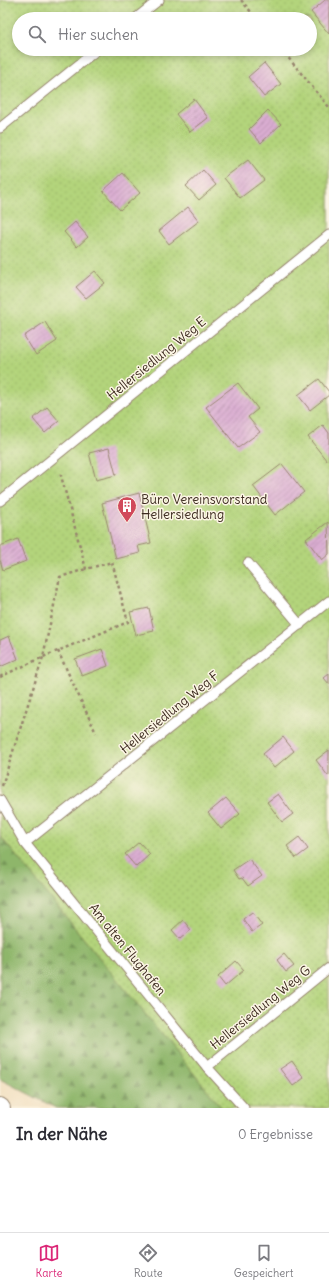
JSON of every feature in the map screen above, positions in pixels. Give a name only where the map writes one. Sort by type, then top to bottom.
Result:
[{"type":"lane","points":[[143,12],[158,0]]},
{"type":"lane","points":[[0,128],[89,56]]},
{"type":"lane","name":"Hellersiedlung Weg E","points":[[0,501],[329,235]]},
{"type":"lane","points":[[248,562],[300,625]]},
{"type":"lane","name":"Hellersiedlung Weg F","points":[[25,843],[329,601]]},
{"type":"lane","name":"Am alten Flughafen","points":[[0,800],[25,843],[207,1067],[244,1108]]},
{"type":"lane","name":"Hellersiedlung Weg G","points":[[207,1067],[329,968]]},
{"type":"path","points":[[241,0],[251,12]]},
{"type":"path","points":[[288,56],[329,107]]},
{"type":"path","points":[[56,456],[86,569]]},
{"type":"path","points":[[0,677],[43,657],[128,622],[112,562],[60,577],[43,657],[0,791]]},
{"type":"path","points":[[58,651],[96,733]]},
{"type":"green space","points":[[0,0],[329,0],[329,1108],[222,1108],[0,836]]},
{"type":"green space","points":[[0,836],[222,1108],[56,1108],[0,1079]]},
{"type":"building","points":[[325,0],[329,0],[329,34],[317,19],[317,12],[311,12]]},
{"type":"building","points":[[264,63],[281,84],[264,97],[248,77]]},
{"type":"building","points":[[194,99],[208,118],[190,132],[176,114]]},
{"type":"building","points":[[268,110],[281,124],[261,143],[249,129]]},
{"type":"building","points":[[248,160],[264,180],[240,198],[224,178]]},
{"type":"building","points":[[203,170],[216,185],[199,200],[186,186]]},
{"type":"building","points":[[123,173],[140,193],[120,210],[103,191]]},
{"type":"building","points":[[188,207],[199,221],[169,244],[159,231]]},
{"type":"building","points":[[75,222],[88,237],[77,247],[64,232]]},
{"type":"building","points":[[95,271],[105,283],[86,298],[76,287]]},
{"type":"building","points":[[45,322],[57,341],[36,355],[24,336]]},
{"type":"building","points":[[319,379],[329,392],[329,395],[310,410],[298,395]]},
{"type":"building","points":[[238,383],[258,409],[248,417],[260,432],[238,448],[206,407]]},
{"type":"building","points":[[47,407],[59,421],[45,433],[33,419]]},
{"type":"building","points":[[323,425],[329,433],[329,459],[327,461],[308,437]]},
{"type":"building","points":[[109,448],[116,475],[96,480],[89,453]]},
{"type":"building","points":[[282,464],[304,492],[275,515],[253,486]]},
{"type":"building","name":"Büro Vereinsvorstand Hellersiedlung","points":[[139,493],[151,543],[138,546],[140,553],[116,559],[102,503]]},
{"type":"building","points":[[328,522],[329,554],[322,560],[306,539]]},
{"type":"building","points":[[18,539],[26,561],[3,570],[0,560],[0,546]]},
{"type":"building","points":[[149,608],[154,631],[136,635],[130,612]]},
{"type":"building","points":[[9,636],[18,659],[0,667],[0,640]]},
{"type":"building","points":[[102,649],[108,666],[82,676],[75,659]]},
{"type":"building","points":[[329,674],[329,684],[324,678]]},
{"type":"building","points":[[283,737],[294,751],[274,768],[263,754]]},
{"type":"building","points":[[329,750],[329,775],[328,776],[316,760]]},
{"type":"building","points":[[278,794],[293,814],[282,822],[267,802]]},
{"type":"building","points":[[226,798],[240,814],[221,829],[208,813]]},
{"type":"building","points":[[299,837],[308,849],[296,858],[287,846]]},
{"type":"building","points":[[139,842],[150,854],[136,867],[125,854]]},
{"type":"building","points":[[249,859],[262,876],[248,886],[242,878],[239,879],[233,870]]},
{"type":"building","points":[[252,912],[262,925],[252,932],[243,919]]},
{"type":"building","points":[[183,920],[191,930],[180,939],[172,930]]},
{"type":"building","points":[[284,954],[294,966],[286,972],[277,960]]},
{"type":"building","points":[[236,961],[244,970],[225,986],[218,977]]},
{"type":"building","points":[[292,1061],[304,1078],[293,1086],[280,1069]]},
{"type":"place","name":"Büro Vereinsvorstand Hellersiedlung","points":[[127,523]]}]
